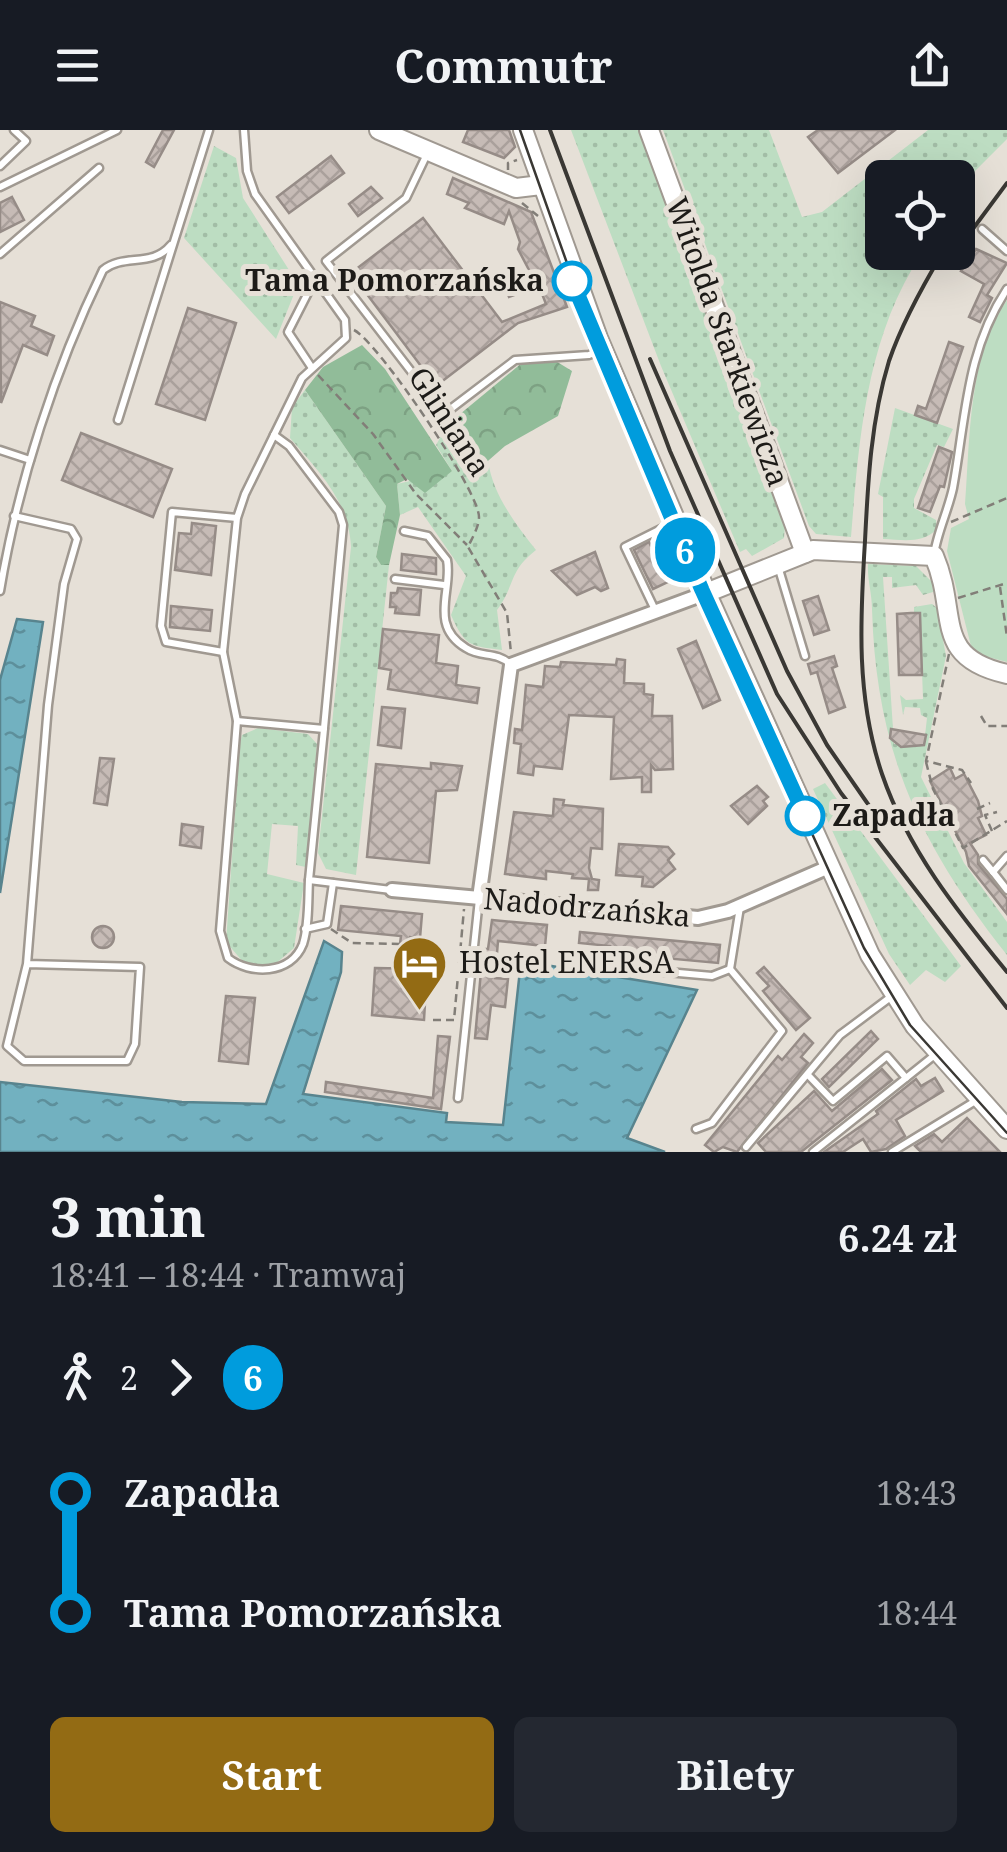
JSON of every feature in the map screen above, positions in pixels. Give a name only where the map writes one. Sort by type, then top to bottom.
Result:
[{"type":"street","points":[[379,130],[502,174],[538,176]]},
{"type":"street","points":[[523,130],[602,349],[706,592],[831,866],[894,996],[938,1053],[1007,1129]]},
{"type":"street","name":"Witolda Starkiewicza","points":[[649,130],[805,553]]},
{"type":"street","points":[[479,898],[511,664],[805,553],[827,549],[934,556],[960,653],[979,668],[1007,674]]},
{"type":"street","name":"Nadodrzańska","points":[[392,890],[688,918],[719,915],[831,866]]},
{"type":"lane","points":[[0,166],[26,141],[14,130]]},
{"type":"lane","points":[[0,187],[117,130]]},
{"type":"lane","points":[[118,420],[209,130]]},
{"type":"lane","points":[[244,130],[247,170],[254,194],[348,329],[341,345],[298,385],[274,436],[238,518],[223,652],[237,720],[220,931],[223,950],[244,968],[276,968],[299,951],[305,929],[343,526],[338,512],[289,446],[274,436]]},
{"type":"lane","points":[[429,149],[406,198],[326,261],[444,414],[515,360],[589,355],[602,349]]},
{"type":"lane","points":[[0,254],[99,168]]},
{"type":"lane","points":[[982,229],[1007,250]]},
{"type":"lane","points":[[0,591],[10,530],[30,460],[103,270],[116,263],[156,258],[170,245]]},
{"type":"lane","points":[[312,368],[288,332],[315,279]]},
{"type":"lane","points":[[934,556],[945,524],[968,380],[979,342],[1007,289]]},
{"type":"lane","points":[[0,450],[30,460]]},
{"type":"lane","points":[[223,652],[174,646],[160,634],[172,512],[238,518]]},
{"type":"lane","points":[[14,516],[72,529],[77,540],[64,584],[48,706],[27,964],[8,1038],[10,1052],[33,1062],[127,1061],[135,1044],[140,967],[27,964]]},
{"type":"lane","points":[[656,612],[625,548],[676,521]]},
{"type":"lane","points":[[404,531],[428,536],[447,560],[444,613],[454,638],[472,652],[500,655],[511,664]]},
{"type":"lane","points":[[778,565],[805,656]]},
{"type":"lane","points":[[396,579],[444,585]]},
{"type":"lane","points":[[237,720],[324,728]]},
{"type":"lane","points":[[993,872],[1007,856]]},
{"type":"lane","points":[[984,860],[1007,890]]},
{"type":"lane","points":[[309,880],[392,890]]},
{"type":"lane","points":[[305,929],[327,924],[333,883]]},
{"type":"lane","points":[[458,1098],[479,898]]},
{"type":"lane","points":[[696,1129],[712,1123],[782,1032],[730,969],[740,906]]},
{"type":"lane","points":[[600,966],[712,976],[730,969]]},
{"type":"lane","points":[[746,1148],[840,1034],[894,996]]},
{"type":"lane","points":[[813,1152],[938,1053]]},
{"type":"lane","points":[[808,1076],[833,1101],[888,1056],[906,1078]]},
{"type":"lane","points":[[892,1152],[906,1149],[978,1099]]},
{"type":"path","points":[[502,174],[508,163]]},
{"type":"path","points":[[509,198],[532,208],[538,216]]},
{"type":"path","name":"Gliniana","points":[[348,329],[360,333],[385,361],[469,486],[479,516],[468,547]]},
{"type":"path","points":[[312,368],[373,434],[416,494],[468,547],[507,614],[511,664]]},
{"type":"path","points":[[945,524],[1007,498]]},
{"type":"path","points":[[947,601],[1007,583]]},
{"type":"path","points":[[1000,586],[1007,637]]},
{"type":"path","points":[[949,653],[926,761],[933,789],[963,848],[1007,821]]},
{"type":"path","points":[[981,716],[987,726],[1007,726]]},
{"type":"path","points":[[926,761],[962,770],[971,783]]},
{"type":"path","points":[[990,803],[980,808],[992,832]]},
{"type":"path","points":[[985,815],[997,812]]},
{"type":"path","points":[[434,1020],[454,1020],[465,911],[460,904]]},
{"type":"path","points":[[327,924],[345,942],[403,944]]},
{"type":"green space","points":[[571,130],[640,130],[785,525],[784,538],[752,556],[746,549],[740,552],[661,366]]},
{"type":"green space","points":[[663,130],[769,130],[802,217],[822,212],[865,179],[865,270],[912,270],[888,319],[877,354],[862,426],[851,537],[816,534],[809,526]]},
{"type":"green space","points":[[928,130],[1007,130],[1007,139],[975,171],[975,160],[889,160]]},
{"type":"green space","points":[[214,146],[236,158],[243,198],[298,284],[276,339],[184,238]]},
{"type":"green space","points":[[1007,300],[1007,662],[980,655],[971,646],[947,551],[951,528],[969,519],[965,504],[973,399],[985,346]]},
{"type":"green space","points":[[362,345],[385,369],[452,471],[425,493],[407,479],[397,484],[400,515],[389,565],[381,565],[376,557],[386,506],[305,390],[323,367]]},
{"type":"green space","points":[[554,360],[572,371],[558,416],[505,446],[481,467],[448,424],[523,362]]},
{"type":"green space","points":[[305,390],[386,506],[376,557],[381,565],[389,565],[356,875],[326,869],[318,853],[351,547],[338,501],[322,475],[290,438],[292,407]]},
{"type":"green space","points":[[895,408],[953,429],[944,447],[937,445],[914,499],[914,508],[936,520],[937,529],[919,539],[883,539],[883,497],[878,494]]},
{"type":"green space","points":[[448,424],[480,467],[488,461],[500,497],[536,550],[516,572],[497,610],[502,650],[469,643],[460,633],[451,615],[466,576],[418,507],[400,515],[397,484],[452,471],[436,445]]},
{"type":"green space","points":[[868,564],[916,566],[932,582],[933,592],[923,595],[916,585],[892,588],[892,577],[883,577],[894,744],[924,744],[927,718],[921,715],[920,708],[905,707],[903,715],[900,695],[906,700],[923,699],[920,614],[914,613],[914,607],[932,604],[937,608],[946,656],[921,777],[964,863],[1007,922],[1007,955],[950,875],[908,794],[883,708]]},
{"type":"green space","points":[[258,728],[308,734],[317,744],[306,867],[296,865],[298,826],[272,824],[267,874],[304,883],[294,948],[274,965],[244,963],[226,942],[240,743],[242,735]]},
{"type":"green space","points":[[825,783],[961,966],[945,982],[926,970],[910,985],[889,954],[813,789]]},
{"type":"water","points":[[17,619],[43,622],[0,893],[0,680]]},
{"type":"water","points":[[324,941],[342,952],[341,972],[303,1094],[447,1113],[446,1122],[503,1125],[521,961],[697,990],[627,1138],[665,1152],[0,1152],[0,1082],[182,1102],[266,1104]]},
{"type":"building","points":[[163,130],[174,130],[154,167],[146,162]]},
{"type":"building","points":[[468,130],[509,130],[515,147],[504,158],[463,142]]},
{"type":"building","points":[[818,130],[895,130],[838,173],[808,137]]},
{"type":"building","points":[[331,156],[344,173],[289,213],[277,197]]},
{"type":"building","points":[[453,178],[531,212],[567,307],[518,323],[436,386],[351,273],[423,218],[502,322],[546,304],[539,286],[509,297],[506,289],[524,281],[529,270],[518,249],[520,242],[509,211],[504,224],[465,208],[469,203],[447,194]]},
{"type":"building","points":[[371,187],[382,198],[358,216],[349,204]]},
{"type":"building","points":[[12,197],[24,220],[0,232],[0,203]]},
{"type":"building","points":[[975,250],[1007,263],[987,295],[992,298],[980,322],[969,317],[984,284],[961,271],[975,270]]},
{"type":"building","points":[[0,302],[35,316],[31,326],[54,336],[47,355],[23,345],[1,403]]},
{"type":"building","points":[[188,308],[236,323],[205,420],[156,404]]},
{"type":"building","points":[[949,342],[963,347],[937,423],[915,415],[918,406],[926,409]]},
{"type":"building","points":[[81,433],[172,469],[153,517],[62,480]]},
{"type":"building","points":[[939,447],[952,452],[944,487],[940,486],[930,512],[918,508]]},
{"type":"building","points":[[192,523],[216,526],[211,575],[175,570],[179,533],[191,534]]},
{"type":"building","points":[[649,542],[668,582],[653,589],[634,550]]},
{"type":"building","points":[[595,552],[608,588],[601,591],[595,587],[577,595],[552,571]]},
{"type":"building","points":[[402,554],[436,558],[436,574],[401,570]]},
{"type":"building","points":[[398,588],[421,590],[419,615],[395,613],[396,607],[390,607],[391,593],[397,593]]},
{"type":"building","points":[[818,596],[829,630],[814,635],[803,601]]},
{"type":"building","points":[[171,606],[212,610],[210,631],[170,627]]},
{"type":"building","points":[[920,613],[922,675],[899,675],[897,614]]},
{"type":"building","points":[[383,629],[439,635],[436,663],[458,666],[456,685],[479,688],[477,703],[388,689],[391,670],[379,668]]},
{"type":"building","points":[[696,641],[720,700],[703,708],[678,649]]},
{"type":"building","points":[[834,656],[837,666],[832,668],[845,707],[829,713],[817,672],[811,674],[808,664]]},
{"type":"building","points":[[617,659],[625,660],[624,683],[644,684],[644,694],[653,695],[652,716],[672,716],[673,769],[655,770],[651,765],[651,792],[642,792],[642,777],[611,779],[614,717],[569,715],[562,769],[534,766],[533,775],[518,773],[521,744],[514,743],[515,729],[522,730],[526,685],[543,687],[545,666],[560,667],[561,662],[616,665]]},
{"type":"building","points":[[382,707],[405,709],[401,748],[378,745]]},
{"type":"building","points":[[891,729],[926,735],[924,745],[901,747],[890,738]]},
{"type":"building","points":[[100,758],[114,759],[107,805],[94,803]]},
{"type":"building","points":[[431,763],[462,766],[457,790],[436,791],[429,863],[367,857],[376,764],[431,769]]},
{"type":"building","points":[[950,768],[955,779],[964,774],[978,801],[982,816],[978,818],[986,835],[970,843],[978,855],[978,864],[1007,899],[1007,914],[969,866],[966,852],[930,781]]},
{"type":"building","points":[[757,786],[768,797],[763,801],[767,806],[748,824],[731,806]]},
{"type":"building","points":[[554,799],[564,800],[563,805],[603,809],[602,849],[591,848],[589,868],[592,879],[599,880],[598,890],[588,890],[589,879],[572,878],[573,874],[546,871],[546,879],[505,874],[514,812],[553,816]]},
{"type":"building","points":[[182,824],[203,827],[201,848],[180,845]]},
{"type":"building","points":[[619,844],[668,847],[674,854],[668,860],[675,869],[653,887],[642,886],[643,877],[616,875]]},
{"type":"building","points":[[341,906],[422,914],[420,938],[410,937],[409,945],[400,944],[401,936],[338,930]]},
{"type":"building","points":[[492,920],[547,925],[545,946],[498,941],[495,978],[508,979],[505,1007],[491,1005],[487,1039],[475,1038],[483,949],[488,949]]},
{"type":"building","points":[[103,926],[111,929],[111,945],[103,948],[95,945],[92,937],[95,929]]},
{"type":"building","points":[[580,932],[720,945],[718,963],[609,953],[610,946],[579,943]]},
{"type":"building","points":[[764,967],[810,1018],[796,1030],[763,991],[769,986],[757,973]]},
{"type":"building","points":[[375,968],[427,969],[424,1020],[372,1015]]},
{"type":"building","points":[[226,996],[255,998],[248,1064],[219,1061]]},
{"type":"building","points":[[871,1031],[878,1039],[829,1087],[822,1079]]},
{"type":"building","points":[[804,1034],[813,1043],[801,1057],[808,1063],[737,1152],[723,1147],[714,1152],[705,1145],[778,1056],[782,1060]]},
{"type":"building","points":[[438,1036],[450,1037],[441,1109],[325,1092],[326,1082],[433,1098]]},
{"type":"building","points":[[882,1069],[892,1080],[801,1152],[766,1152],[758,1143],[814,1091],[832,1111]]},
{"type":"building","points":[[935,1078],[943,1091],[896,1120],[905,1136],[886,1149],[871,1152],[863,1139],[843,1152],[824,1152],[878,1114],[876,1111],[916,1079],[921,1086]]},
{"type":"building","points":[[967,1118],[1000,1152],[921,1152],[915,1146],[934,1134],[942,1142]]},
{"type":"tram line","points":[[520,130],[592,334],[705,598],[864,948],[910,1025],[1007,1133]]},
{"type":"tram line","name":"6","points":[[572,281],[702,590],[805,816]]},
{"type":"railway","points":[[550,130],[670,451],[777,694],[841,793],[1007,1008]]},
{"type":"railway","points":[[975,226],[1007,183]]},
{"type":"railway","points":[[933,270],[889,361],[874,428],[863,571],[864,688],[882,774],[905,828],[952,903],[1007,972]]},
{"type":"railway","points":[[650,359],[787,671],[827,745],[870,807]]},
{"type":"place","name":"Tama Pomorzańska","points":[[572,281]]},
{"type":"place","name":"Zapadła","points":[[805,816]]},
{"type":"place","name":"Hostel ENERSA","points":[[420,1012]]}]
